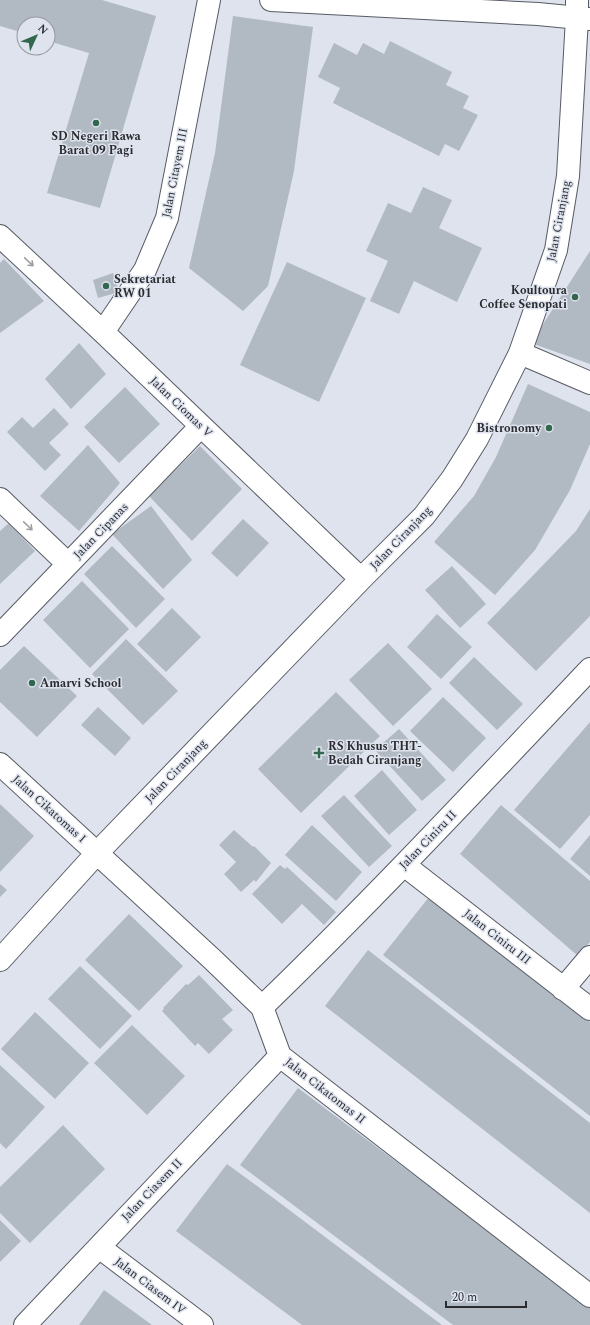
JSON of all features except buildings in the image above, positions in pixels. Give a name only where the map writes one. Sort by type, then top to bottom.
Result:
[{"type":"street","name":"Jalan Citayem III","points":[[103,332],[145,270],[167,218],[209,0]]},
{"type":"street","points":[[271,0],[538,14],[582,12]]},
{"type":"street","name":"Jalan Ciranjang","points":[[0,960],[97,853],[361,579],[424,516],[452,479],[477,439],[520,353],[556,250],[568,176],[582,12]]},
{"type":"street","name":"Jalan Ciomas V","points":[[0,236],[103,332],[361,579]]},
{"type":"street","points":[[520,353],[590,383]]},
{"type":"street","name":"Jalan Cipanas","points":[[0,635],[201,426]]},
{"type":"street","points":[[0,499],[68,564]]},
{"type":"street","name":"Jalan Ciniru II","points":[[262,1007],[297,974],[404,865],[590,669]]},
{"type":"street","name":"Jalan Cikatomas I","points":[[0,764],[97,853]]},
{"type":"street","name":"Jalan Cikatomas II","points":[[97,853],[262,1007],[280,1056],[590,1296]]},
{"type":"street","name":"Jalan Ciniru III","points":[[404,865],[590,1009]]},
{"type":"street","points":[[563,989],[590,957]]},
{"type":"street","name":"Jalan Ciasem II","points":[[25,1325],[280,1056]]},
{"type":"street","name":"Jalan Ciasem IV","points":[[98,1247],[202,1325]]},
{"type":"place","name":"SD Negeri Rawa Barat 09 Pagi","points":[[96,123]]},
{"type":"place","name":"Sekretariat RW 01","points":[[106,286]]},
{"type":"place","name":"Koultoura Coffee Senopati","points":[[575,297]]},
{"type":"place","name":"Bistronomy","points":[[549,428]]},
{"type":"place","name":"Amarvi School","points":[[32,683]]},
{"type":"place","name":"RS Khusus THT- Bedah Ciranjang","points":[[319,753]]}]
